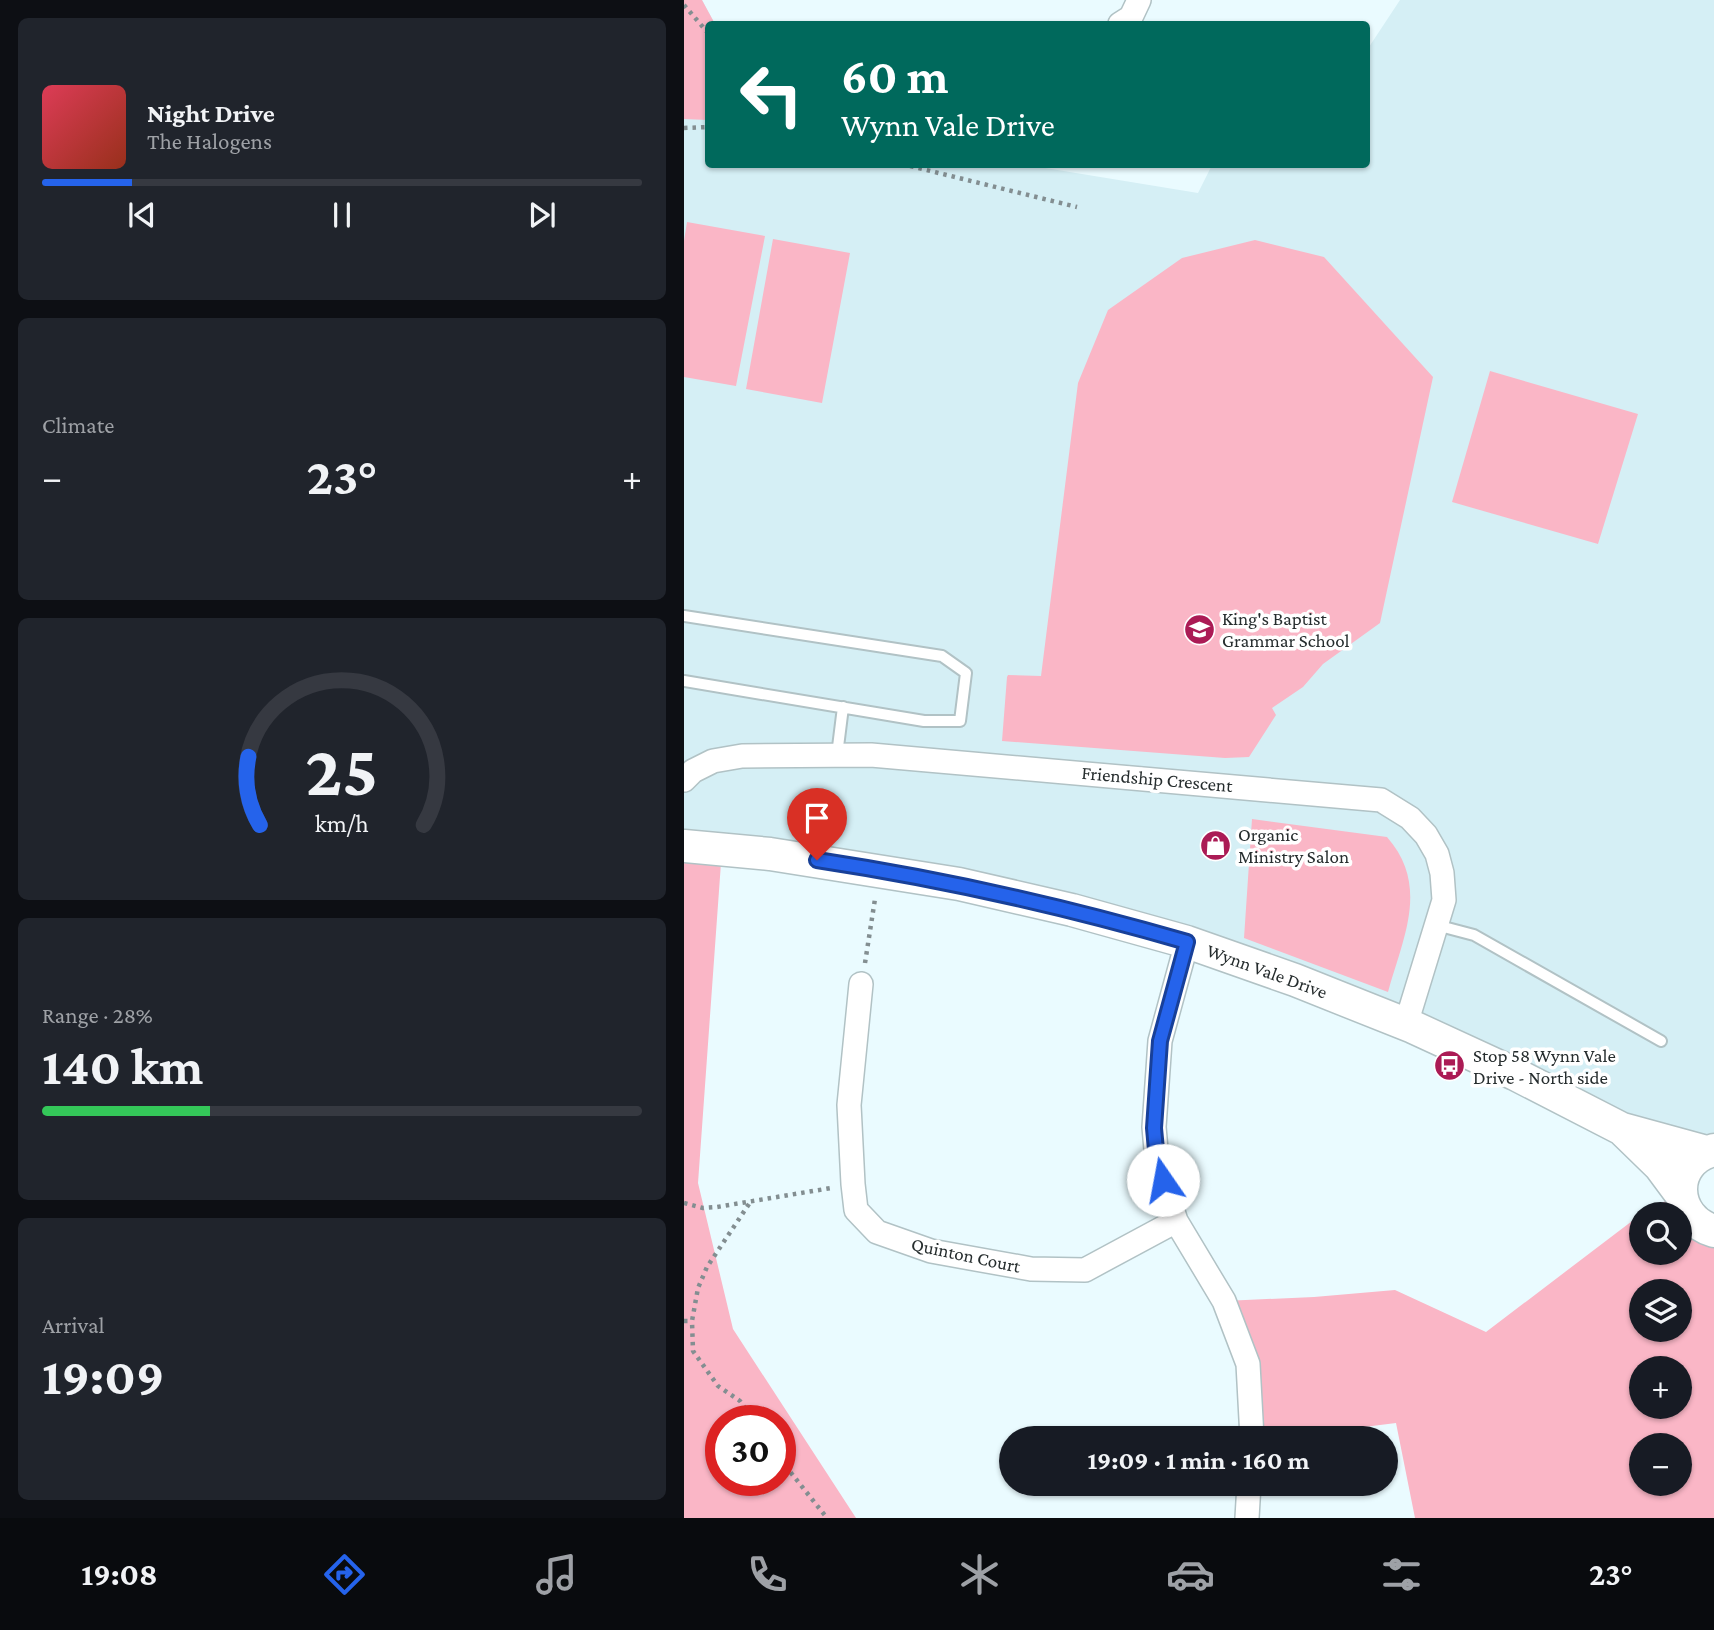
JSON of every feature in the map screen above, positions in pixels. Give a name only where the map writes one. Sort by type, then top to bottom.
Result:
[{"type":"main road","name":"Wynn Vale Drive","points":[[684,846],[770,854],[959,884],[1072,910],[1187,942],[1295,980],[1406,1024],[1515,1074],[1622,1129],[1710,1151]]},
{"type":"main road","name":"Wynn Vale Drive","points":[[1622,1129],[1660,1166],[1680,1193],[1687,1214],[1704,1228],[1714,1231]]},
{"type":"main road","points":[[1680,1193],[1687,1168],[1698,1156],[1710,1151]]},
{"type":"street","points":[[1125,21],[1131,17],[1138,0]]},
{"type":"street","name":"Friendship Crescent","points":[[684,780],[693,771],[713,761],[742,756],[871,755],[1382,800],[1410,818],[1426,835],[1437,854],[1442,873],[1444,900],[1406,1024]]},
{"type":"street","points":[[1187,942],[1160,1041],[1154,1128],[1157,1161],[1176,1221],[1224,1301],[1248,1364],[1251,1426]]},
{"type":"street","name":"Quinton Court","points":[[861,984],[849,1105],[853,1184],[856,1210],[877,1232],[931,1251],[1031,1269],[1085,1270],[1176,1221]]},
{"type":"street","points":[[1247,1518],[1248,1496]]},
{"type":"lane","points":[[684,616],[942,656],[966,673],[960,721],[924,721],[684,681]]},
{"type":"lane","points":[[837,755],[843,707]]},
{"type":"lane","points":[[1436,925],[1474,935],[1661,1041]]},
{"type":"path","points":[[684,5],[705,30]]},
{"type":"path","points":[[684,128],[705,127]]},
{"type":"path","points":[[919,168],[1077,206]]},
{"type":"path","points":[[861,984],[879,870]]},
{"type":"path","points":[[684,1203],[703,1208],[749,1204],[853,1184]]},
{"type":"path","points":[[743,1405],[718,1386],[693,1351],[692,1321],[697,1288],[707,1267],[749,1204]]},
{"type":"path","points":[[684,1321],[692,1321]]},
{"type":"path","points":[[796,1479],[827,1518]]},
{"type":"shaded area","name":"King's Baptist Grammar School","points":[[684,0],[702,0],[713,21],[705,21],[705,168],[1045,168],[1198,193],[1210,168],[1370,168],[1370,45],[1400,0],[1714,0],[1714,1148],[1166,936],[684,849]]},
{"type":"shaded area","points":[[684,0],[702,0],[713,21],[705,21],[705,120],[684,119]]},
{"type":"shaded area","points":[[687,222],[765,236],[736,386],[684,377],[684,241]]},
{"type":"shaded area","points":[[773,239],[850,253],[822,403],[746,389]]},
{"type":"shaded area","points":[[1255,240],[1324,257],[1433,377],[1380,623],[1323,664],[1303,687],[1272,708],[1276,715],[1249,757],[1225,758],[1002,741],[1008,675],[1041,676],[1078,383],[1108,310],[1182,258]]},
{"type":"shaded area","points":[[1490,371],[1638,414],[1598,544],[1452,502]]},
{"type":"shaded area","points":[[1252,819],[1387,837],[1400,855],[1410,893],[1406,932],[1388,992],[1244,938]]},
{"type":"shaded area","points":[[684,846],[722,849],[698,1183],[733,1329],[782,1405],[705,1405],[705,1496],[796,1496],[796,1426],[856,1518],[684,1518]]},
{"type":"shaded area","points":[[1680,1193],[1688,1202],[1664,1202]]},
{"type":"shaded area","points":[[1692,1206],[1714,1231],[1714,1518],[1415,1518],[1396,1423],[1372,1426],[1250,1426],[1224,1301],[1395,1290],[1486,1332],[1629,1223],[1629,1265],[1692,1265]]},
{"type":"place","name":"King's Baptist Grammar School","points":[[1199,629]]},
{"type":"place","name":"Organic Ministry Salon","points":[[1215,845]]},
{"type":"place","name":"Stop 58 Wynn Vale Drive - North side","points":[[1450,1066]]},
{"type":"route","points":[[817,860],[959,884],[1072,910],[1187,942],[1160,1041],[1154,1128],[1157,1161],[1163,1180]]}]
